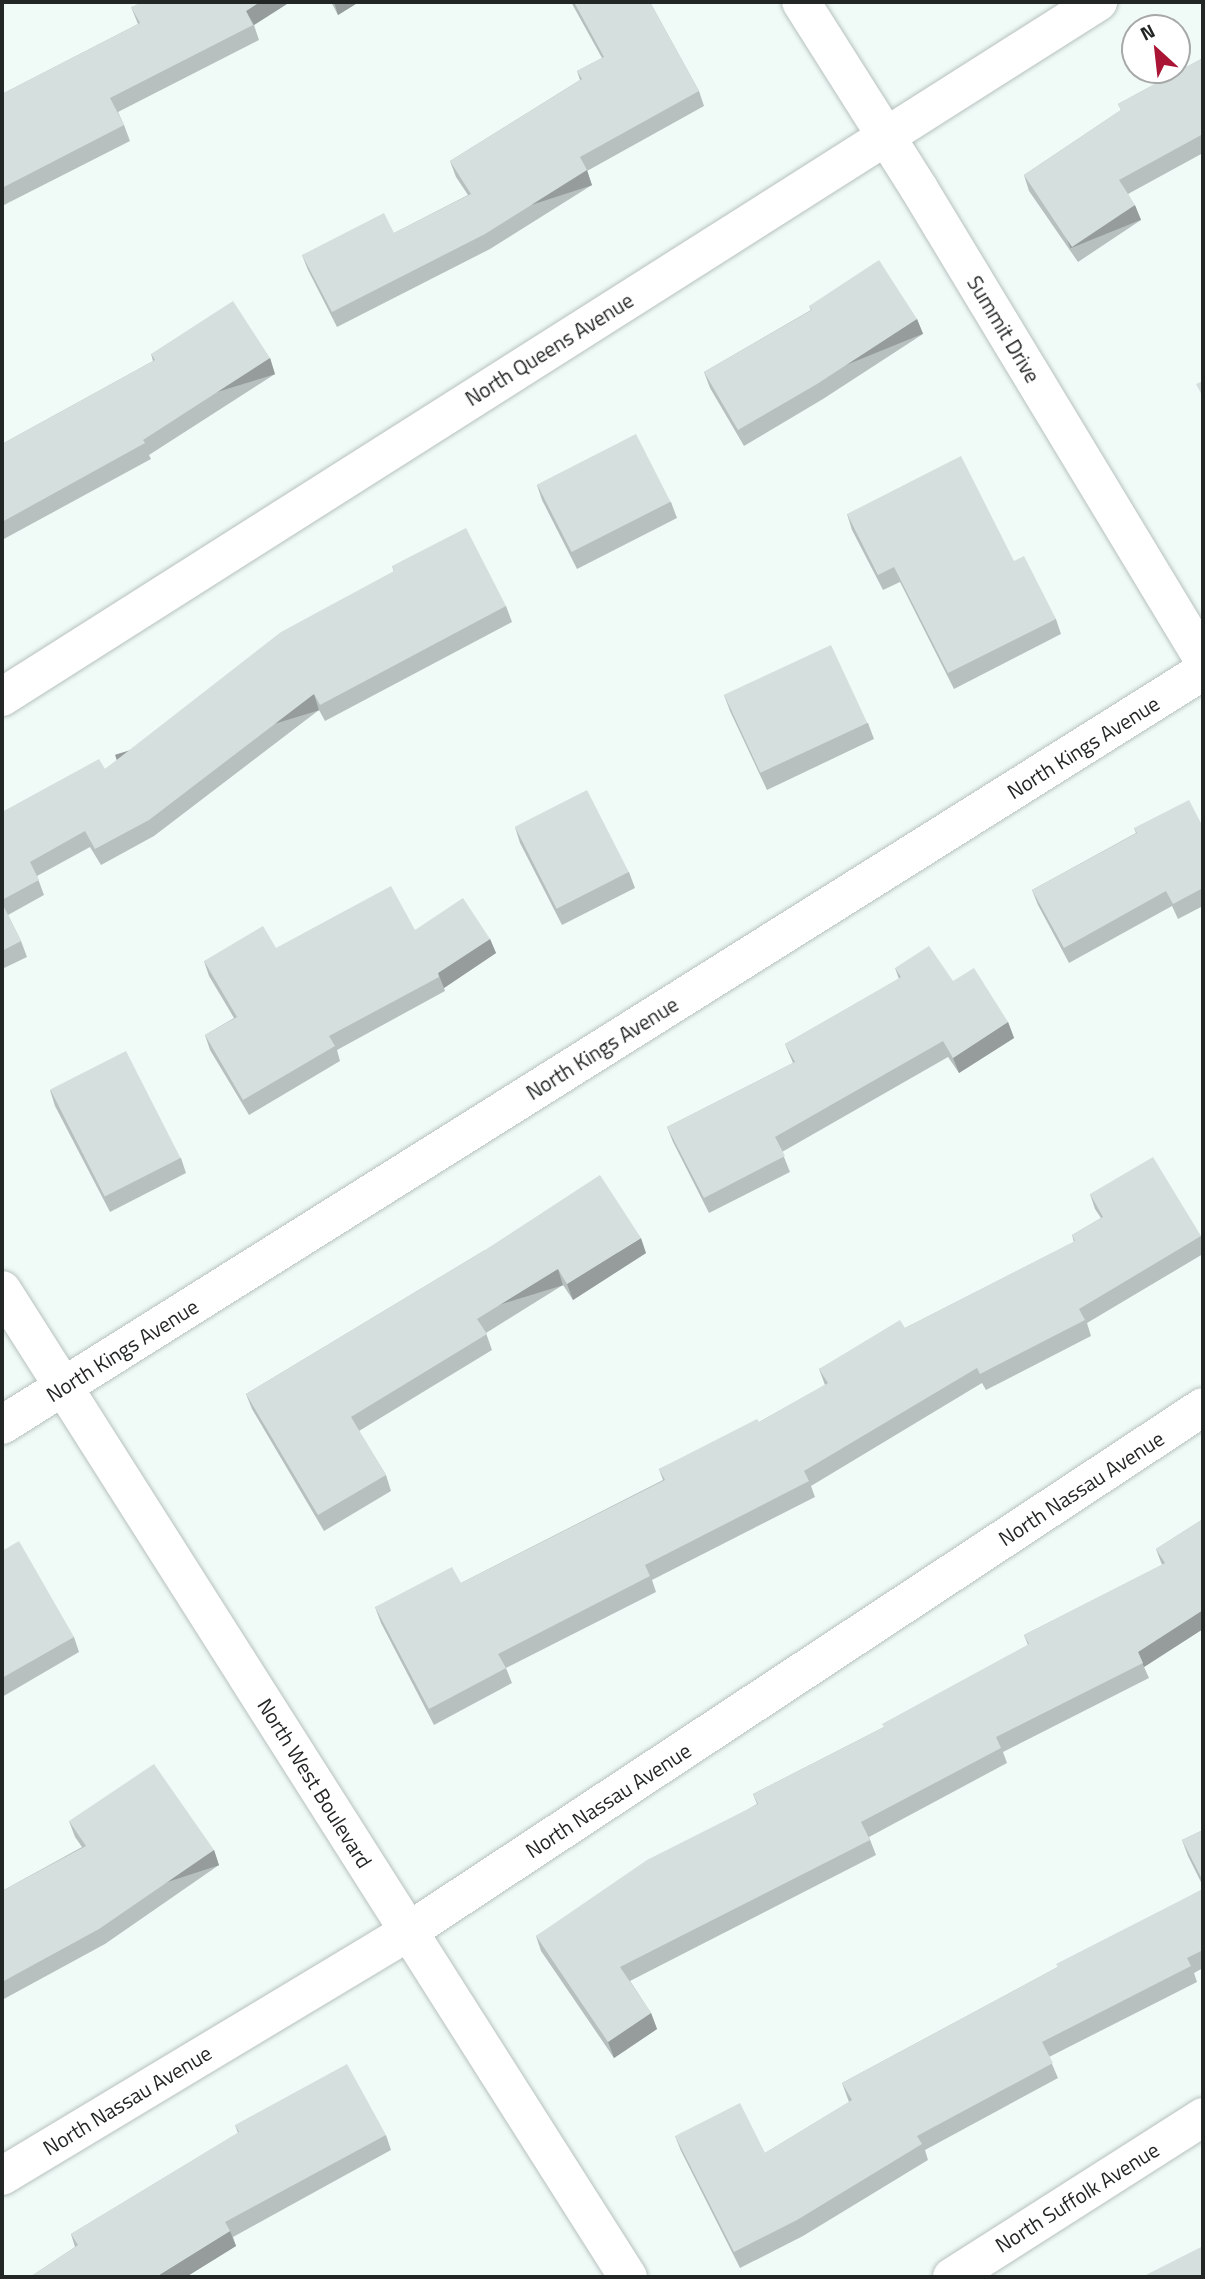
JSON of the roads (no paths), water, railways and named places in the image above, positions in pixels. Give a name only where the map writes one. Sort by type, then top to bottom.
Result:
[{"type":"street","name":"Summit Drive","points":[[800,2],[885,136],[1203,659]]},
{"type":"street","name":"North Queens Avenue","points":[[2,698],[1098,2]]},
{"type":"street","name":"North Kings Avenue","points":[[2,1425],[1203,671]]},
{"type":"street","name":"North West Boulevard","points":[[2,1290],[628,2277]]},
{"type":"street","name":"North Nassau Avenue","points":[[2,2176],[410,1931],[1203,1407]]},
{"type":"street","name":"North Suffolk Avenue","points":[[952,2277],[1203,2117]]}]
